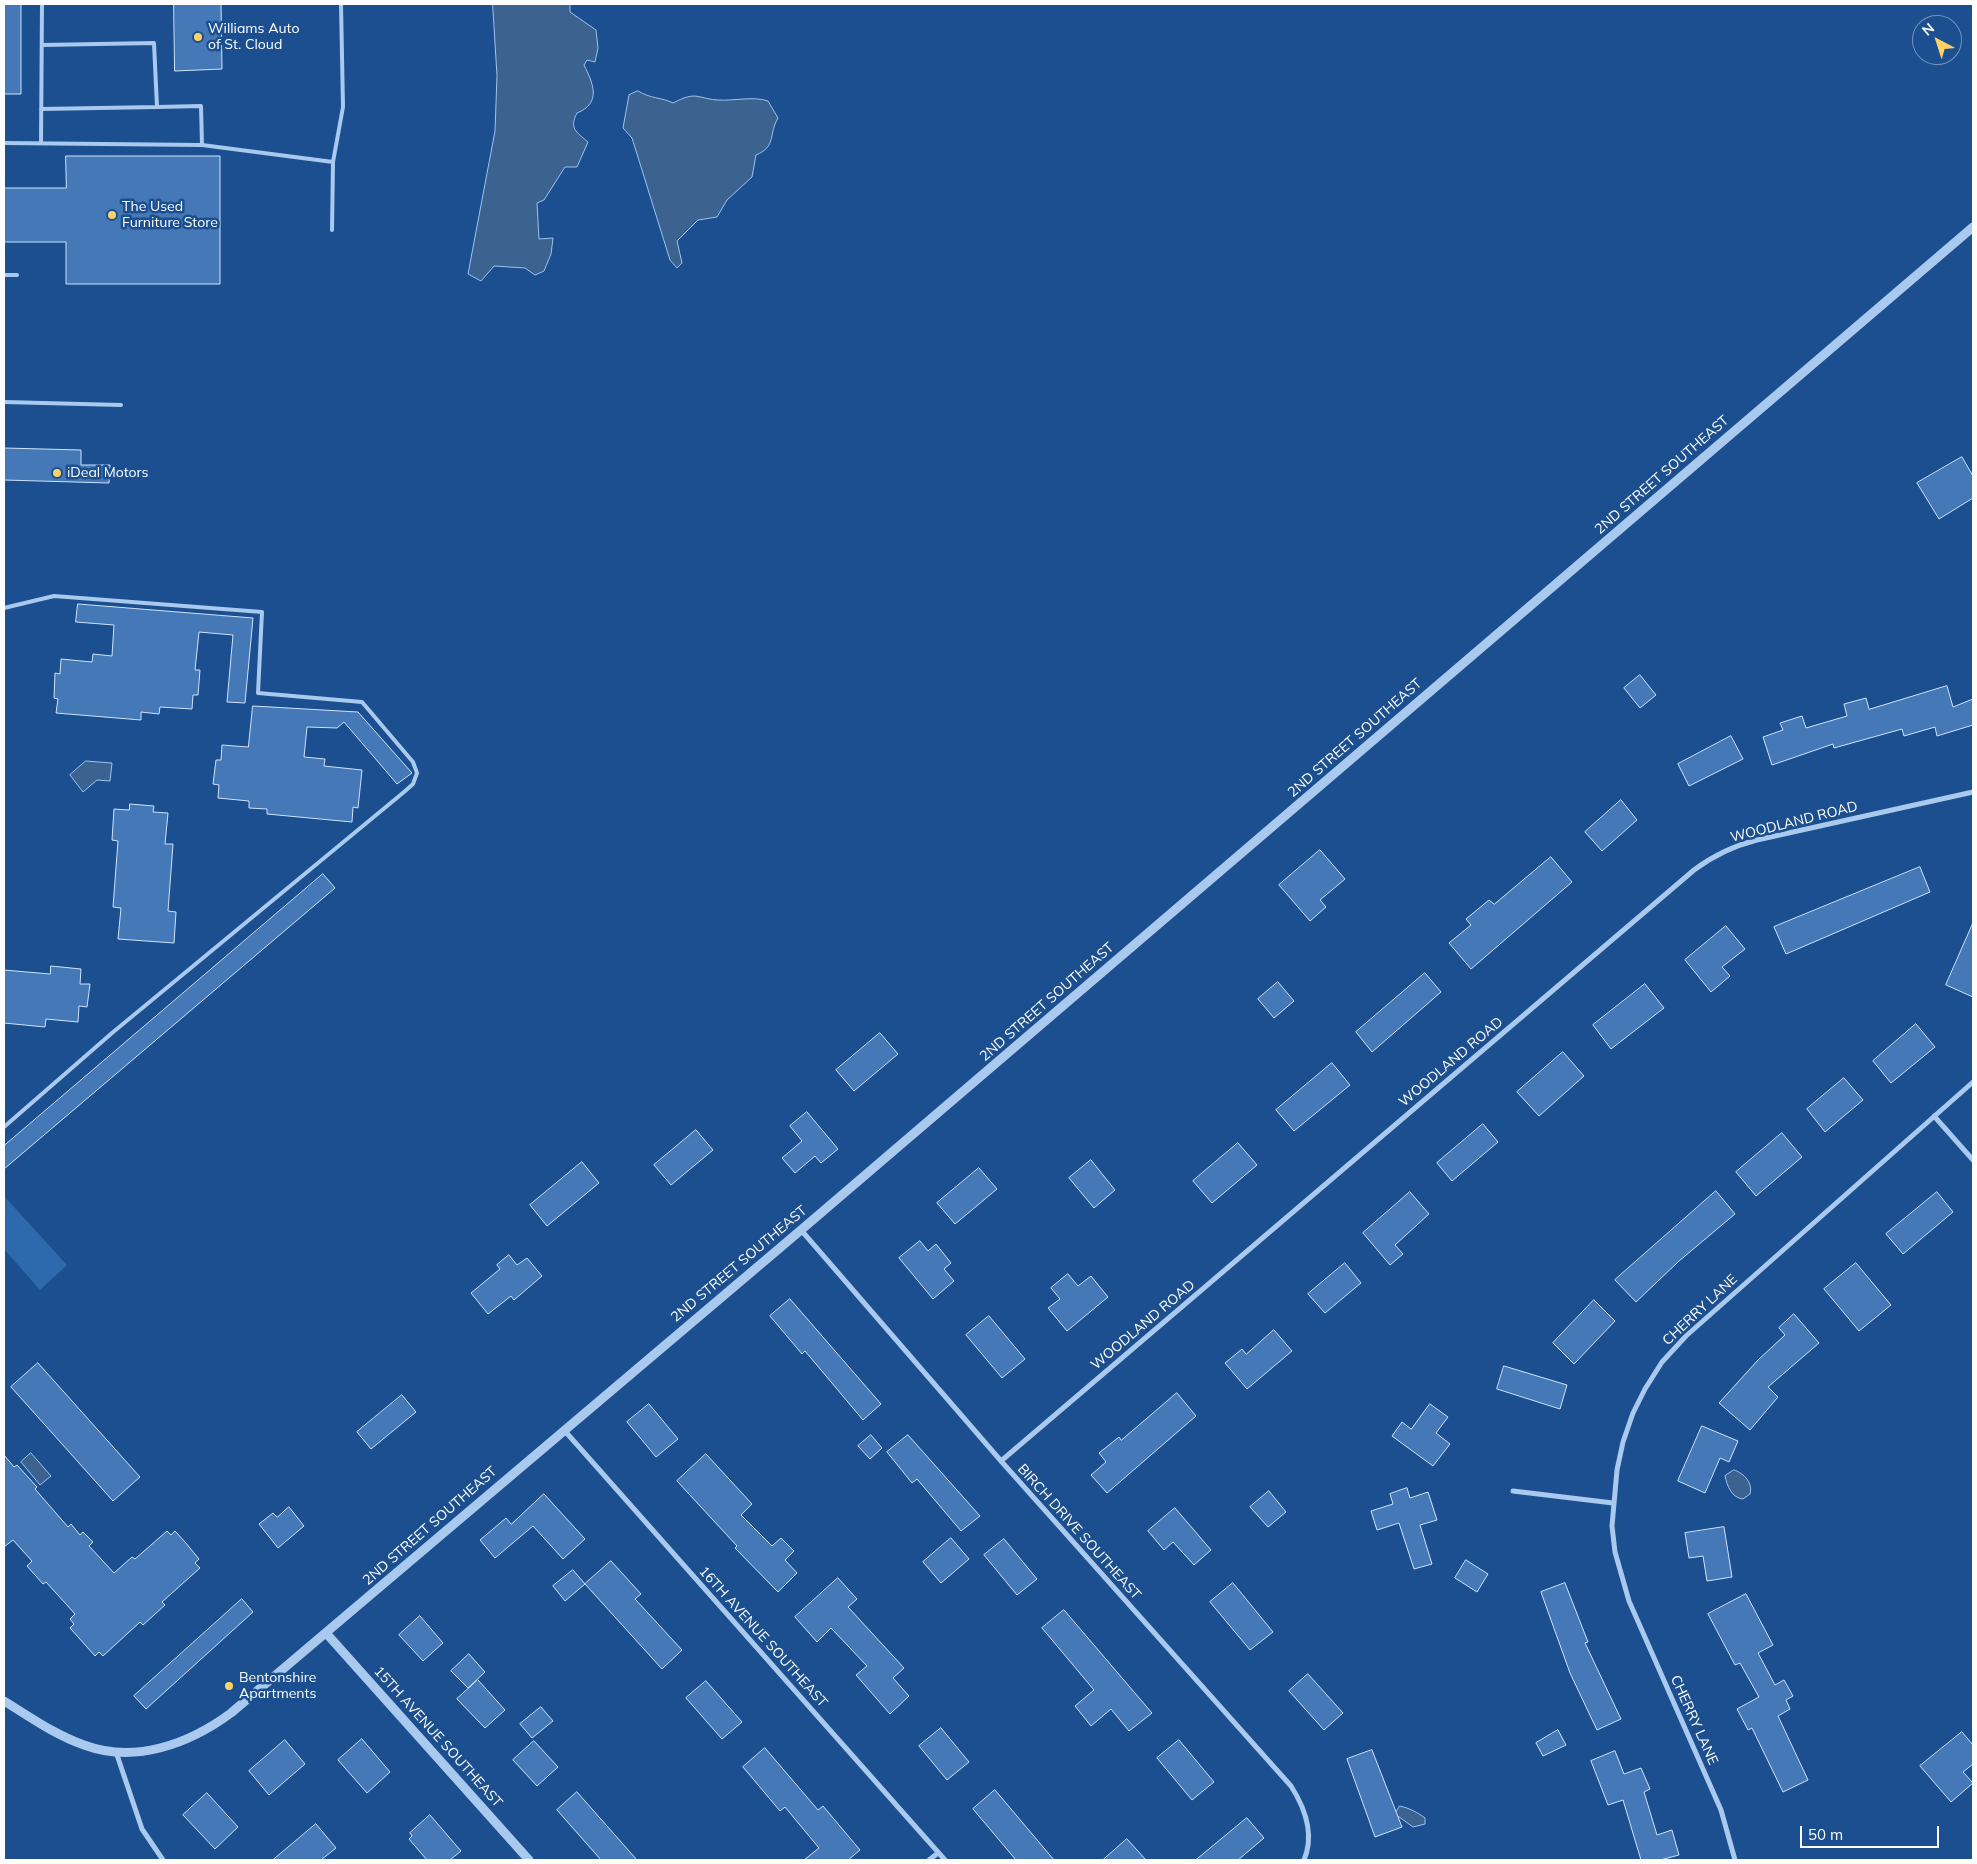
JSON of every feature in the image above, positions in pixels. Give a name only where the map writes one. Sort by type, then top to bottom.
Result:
[{"type":"street","name":"2ND STREET SOUTHEAST","points":[[4,1701],[69,1739],[86,1746],[116,1751],[150,1750],[169,1747],[200,1734],[231,1713],[801,1230],[1973,227]]},
{"type":"street","name":"WOODLAND ROAD","points":[[1001,1460],[1694,870],[1713,856],[1734,846],[1756,840],[1973,792]]},
{"type":"street","name":"CHERRY LANE","points":[[1735,1860],[1721,1810],[1622,1580],[1613,1534],[1613,1503],[1622,1442],[1645,1389],[1662,1362],[1713,1311],[1973,1082]]},
{"type":"street","points":[[1934,1116],[1973,1160]]},
{"type":"street","name":"BIRCH DRIVE SOUTHEAST","points":[[801,1230],[1001,1460],[1291,1786],[1301,1802],[1307,1821],[1310,1839],[1304,1860]]},
{"type":"street","name":"16TH AVENUE SOUTHEAST","points":[[564,1430],[945,1860]]},
{"type":"street","points":[[1513,1491],[1613,1503]]},
{"type":"street","name":"15TH AVENUE SOUTHEAST","points":[[326,1633],[529,1860]]},
{"type":"street","points":[[116,1751],[142,1829],[163,1860]]},
{"type":"street","points":[[929,1860],[938,1853]]},
{"type":"lane","points":[[41,143],[42,4]]},
{"type":"lane","points":[[332,230],[334,162],[343,107],[341,4]]},
{"type":"lane","points":[[42,45],[154,44],[157,106]]},
{"type":"lane","points":[[42,109],[201,106],[202,145]]},
{"type":"lane","points":[[4,143],[202,145],[334,162]]},
{"type":"lane","points":[[4,275],[17,275]]},
{"type":"lane","points":[[4,402],[121,405]]},
{"type":"lane","points":[[4,608],[54,596],[262,612],[258,693],[362,702],[413,762],[417,772],[413,784],[404,792],[112,1034],[4,1127]]},
{"type":"shaded area","points":[[493,4],[570,4],[570,12],[596,30],[598,48],[595,62],[587,60],[584,65],[592,85],[593,98],[585,109],[577,113],[574,122],[577,132],[588,142],[577,167],[565,167],[544,200],[537,203],[539,239],[553,238],[551,254],[544,271],[535,275],[525,268],[494,266],[481,281],[468,274],[495,131],[497,76]]},
{"type":"shaded area","points":[[638,91],[673,103],[695,96],[715,100],[750,99],[768,101],[778,118],[770,144],[763,152],[756,155],[752,177],[727,200],[717,217],[698,220],[677,241],[682,263],[677,268],[670,260],[632,138],[623,128],[629,95]]},
{"type":"shaded area","points":[[86,761],[112,763],[110,781],[97,780],[83,792],[70,775]]},
{"type":"shaded area","points":[[4,1196],[67,1265],[40,1290],[4,1249]]},
{"type":"shaded area","points":[[31,1453],[51,1476],[40,1485],[21,1462]]},
{"type":"shaded area","points":[[1734,1470],[1741,1473],[1749,1482],[1750,1494],[1743,1499],[1733,1494],[1726,1480],[1725,1476]]},
{"type":"shaded area","points":[[1400,1806],[1413,1810],[1425,1818],[1425,1824],[1413,1827],[1395,1814]]},
{"type":"building","points":[[4,4],[21,4],[21,94],[4,94]]},
{"type":"building","name":"Williams Auto of St. Cloud","points":[[174,4],[221,4],[222,69],[175,71]]},
{"type":"building","name":"The Used Furniture Store","points":[[66,156],[220,156],[220,284],[66,284],[66,242],[4,242],[4,188],[66,188]]},
{"type":"building","name":"iDeal Motors","points":[[4,448],[81,450],[81,465],[110,465],[109,483],[4,480]]},
{"type":"building","points":[[1962,457],[1973,476],[1973,498],[1939,519],[1917,483]]},
{"type":"building","points":[[78,604],[253,618],[245,703],[227,702],[233,635],[199,632],[195,670],[200,670],[198,695],[193,695],[192,709],[160,707],[159,714],[141,712],[141,720],[56,713],[58,699],[54,698],[55,673],[60,674],[61,659],[92,662],[93,654],[112,656],[114,625],[76,622]]},
{"type":"building","points":[[1640,675],[1656,695],[1640,708],[1624,688]]},
{"type":"building","points":[[1947,686],[1953,707],[1973,699],[1973,725],[1937,736],[1935,727],[1904,736],[1902,729],[1834,748],[1833,744],[1772,765],[1763,737],[1783,730],[1780,723],[1802,716],[1806,728],[1847,716],[1844,704],[1866,698],[1869,709]]},
{"type":"building","points":[[253,706],[358,712],[412,773],[397,784],[344,722],[337,728],[307,727],[304,757],[325,759],[324,766],[362,770],[358,808],[353,807],[352,822],[267,814],[267,809],[249,808],[249,801],[218,798],[219,785],[213,784],[216,760],[221,760],[222,745],[248,747]]},
{"type":"building","points":[[1731,736],[1743,759],[1689,786],[1678,764]]},
{"type":"building","points":[[1621,800],[1637,820],[1602,851],[1585,832]]},
{"type":"building","points":[[130,804],[154,806],[153,812],[168,813],[165,844],[173,844],[168,911],[176,912],[174,943],[118,939],[121,908],[113,907],[118,841],[112,840],[114,809],[129,810]]},
{"type":"building","points":[[1320,850],[1345,879],[1320,900],[1326,907],[1310,921],[1279,885]]},
{"type":"building","points":[[1551,857],[1572,882],[1471,969],[1449,943],[1471,925],[1466,919],[1489,900],[1494,904]]},
{"type":"building","points":[[1920,867],[1930,892],[1786,954],[1774,927]]},
{"type":"building","points":[[323,874],[335,888],[4,1169],[4,1146]]},
{"type":"building","points":[[1973,923],[1973,997],[1946,985]]},
{"type":"building","points":[[1726,926],[1745,949],[1722,967],[1730,976],[1711,992],[1685,960]]},
{"type":"building","points":[[51,966],[81,969],[80,984],[90,984],[87,1007],[79,1006],[78,1022],[46,1019],[45,1027],[4,1023],[4,970],[50,974]]},
{"type":"building","points":[[1425,973],[1441,992],[1372,1052],[1356,1032]]},
{"type":"building","points":[[1278,982],[1294,1001],[1274,1018],[1258,999]]},
{"type":"building","points":[[1645,984],[1664,1008],[1611,1049],[1593,1025]]},
{"type":"building","points":[[1916,1024],[1935,1047],[1891,1083],[1873,1061]]},
{"type":"building","points":[[880,1033],[898,1054],[854,1091],[836,1070]]},
{"type":"building","points":[[1563,1052],[1584,1076],[1539,1116],[1517,1092]]},
{"type":"building","points":[[1332,1063],[1350,1085],[1294,1131],[1276,1110]]},
{"type":"building","points":[[1844,1078],[1863,1100],[1825,1132],[1807,1109]]},
{"type":"building","points":[[807,1112],[838,1149],[821,1163],[815,1156],[795,1173],[782,1158],[802,1141],[790,1126]]},
{"type":"building","points":[[1483,1124],[1498,1142],[1452,1181],[1437,1163]]},
{"type":"building","points":[[696,1130],[713,1150],[671,1185],[654,1165]]},
{"type":"building","points":[[1782,1133],[1802,1157],[1756,1196],[1736,1172]]},
{"type":"building","points":[[1238,1143],[1257,1165],[1212,1203],[1193,1181]]},
{"type":"building","points":[[1091,1160],[1115,1190],[1094,1208],[1069,1178]]},
{"type":"building","points":[[582,1162],[599,1183],[547,1226],[530,1205]]},
{"type":"building","points":[[979,1168],[997,1189],[955,1224],[937,1203]]},
{"type":"building","points":[[1716,1191],[1735,1214],[1679,1261],[1636,1302],[1615,1280]]},
{"type":"building","points":[[1410,1192],[1429,1214],[1395,1245],[1403,1254],[1390,1265],[1363,1233]]},
{"type":"building","points":[[1937,1192],[1953,1212],[1903,1254],[1886,1234]]},
{"type":"building","points":[[920,1241],[928,1251],[936,1244],[951,1263],[944,1269],[954,1281],[933,1299],[899,1258]]},
{"type":"building","points":[[509,1255],[517,1265],[527,1258],[542,1276],[514,1300],[511,1296],[488,1314],[471,1293],[500,1269],[497,1265]]},
{"type":"building","points":[[1345,1263],[1361,1283],[1325,1313],[1308,1294]]},
{"type":"building","points":[[1856,1263],[1891,1305],[1859,1331],[1824,1289]]},
{"type":"building","points":[[1068,1274],[1078,1286],[1091,1276],[1108,1297],[1067,1331],[1048,1308],[1060,1299],[1051,1288]]},
{"type":"building","points":[[790,1299],[881,1404],[863,1420],[805,1351],[802,1354],[770,1316]]},
{"type":"building","points":[[1594,1300],[1615,1321],[1574,1364],[1553,1343]]},
{"type":"building","points":[[1794,1314],[1819,1343],[1768,1387],[1778,1397],[1750,1430],[1719,1403],[1758,1360],[1785,1335],[1779,1328]]},
{"type":"building","points":[[989,1316],[1025,1359],[1002,1378],[966,1335]]},
{"type":"building","points":[[1274,1330],[1292,1351],[1247,1389],[1225,1363],[1242,1349],[1246,1354]]},
{"type":"building","points":[[38,1363],[140,1477],[113,1501],[11,1387]]},
{"type":"building","points":[[1504,1366],[1567,1385],[1560,1409],[1497,1389]]},
{"type":"building","points":[[1177,1393],[1196,1416],[1107,1493],[1091,1475],[1106,1462],[1099,1453],[1119,1437],[1121,1440]]},
{"type":"building","points":[[402,1395],[416,1412],[371,1449],[357,1432]]},
{"type":"building","points":[[649,1404],[678,1439],[656,1457],[627,1422]]},
{"type":"building","points":[[1430,1404],[1448,1417],[1436,1433],[1450,1444],[1433,1466],[1392,1436],[1402,1422],[1411,1429]]},
{"type":"building","points":[[1702,1426],[1738,1441],[1729,1462],[1720,1458],[1705,1493],[1678,1481]]},
{"type":"building","points":[[871,1435],[882,1448],[870,1459],[858,1446]]},
{"type":"building","points":[[908,1435],[980,1516],[961,1531],[917,1479],[912,1483],[887,1452]]},
{"type":"building","points":[[706,1454],[752,1504],[741,1515],[772,1546],[781,1538],[794,1551],[785,1560],[797,1573],[778,1592],[735,1548],[737,1546],[677,1481]]},
{"type":"building","points":[[4,1455],[14,1467],[17,1465],[37,1487],[35,1489],[68,1527],[71,1524],[80,1535],[83,1532],[93,1542],[89,1546],[114,1573],[132,1557],[135,1559],[167,1531],[171,1535],[175,1531],[185,1542],[199,1559],[195,1563],[200,1568],[162,1602],[165,1605],[143,1625],[140,1622],[103,1656],[99,1652],[95,1656],[70,1628],[74,1624],[70,1619],[75,1614],[46,1582],[43,1584],[27,1566],[32,1561],[13,1540],[4,1547]]},
{"type":"building","points":[[1407,1488],[1410,1498],[1428,1492],[1437,1520],[1420,1525],[1432,1564],[1414,1569],[1399,1523],[1377,1530],[1371,1511],[1393,1504],[1390,1494]]},
{"type":"building","points":[[1269,1491],[1286,1512],[1268,1527],[1250,1507]]},
{"type":"building","points":[[544,1494],[585,1539],[563,1559],[533,1526],[495,1558],[480,1540],[506,1518],[511,1524]]},
{"type":"building","points":[[289,1507],[304,1526],[278,1548],[259,1524],[273,1513],[277,1517]]},
{"type":"building","points":[[1175,1508],[1211,1550],[1194,1565],[1173,1542],[1164,1550],[1148,1531]]},
{"type":"building","points":[[1724,1527],[1732,1577],[1707,1581],[1703,1556],[1689,1558],[1685,1533]]},
{"type":"building","points":[[951,1538],[969,1559],[941,1583],[923,1562]]},
{"type":"building","points":[[1004,1539],[1037,1579],[1017,1595],[984,1555]]},
{"type":"building","points":[[1466,1560],[1488,1574],[1477,1592],[1455,1578]]},
{"type":"building","points":[[611,1561],[641,1594],[635,1599],[682,1650],[662,1669],[585,1584]]},
{"type":"building","points":[[573,1570],[585,1584],[565,1601],[553,1586]]},
{"type":"building","points":[[838,1578],[857,1599],[848,1607],[904,1668],[893,1678],[909,1696],[890,1714],[856,1675],[867,1666],[831,1628],[817,1642],[795,1617]]},
{"type":"building","points":[[1233,1583],[1273,1632],[1250,1650],[1210,1602]]},
{"type":"building","points":[[1565,1583],[1588,1642],[1585,1643],[1621,1719],[1597,1730],[1570,1673],[1541,1592]]},
{"type":"building","points":[[1746,1594],[1773,1645],[1758,1653],[1775,1685],[1784,1680],[1793,1696],[1786,1700],[1790,1709],[1778,1716],[1808,1780],[1783,1792],[1752,1728],[1748,1730],[1737,1709],[1759,1697],[1740,1663],[1735,1665],[1708,1614]]},
{"type":"building","points":[[242,1599],[253,1612],[146,1709],[134,1696]]},
{"type":"building","points":[[1064,1610],[1152,1713],[1129,1731],[1111,1709],[1091,1726],[1075,1706],[1094,1690],[1042,1628]]},
{"type":"building","points":[[420,1616],[443,1643],[423,1661],[399,1635]]},
{"type":"building","points":[[469,1654],[485,1672],[468,1688],[451,1671]]},
{"type":"building","points":[[1308,1674],[1343,1713],[1324,1730],[1289,1691]]},
{"type":"building","points":[[478,1680],[505,1710],[485,1728],[457,1699]]},
{"type":"building","points":[[706,1681],[742,1722],[722,1739],[686,1698]]},
{"type":"building","points":[[541,1707],[553,1721],[532,1738],[520,1724]]},
{"type":"building","points":[[941,1728],[969,1762],[947,1780],[919,1746]]},
{"type":"building","points":[[1558,1730],[1566,1745],[1543,1756],[1536,1743]]},
{"type":"building","points":[[1962,1732],[1973,1745],[1973,1764],[1963,1772],[1973,1783],[1951,1802],[1920,1766]]},
{"type":"building","points":[[362,1739],[390,1772],[367,1793],[338,1760]]},
{"type":"building","points":[[285,1740],[305,1764],[269,1795],[249,1771]]},
{"type":"building","points":[[1179,1740],[1214,1782],[1192,1800],[1157,1758]]},
{"type":"building","points":[[534,1741],[558,1767],[537,1786],[513,1760]]},
{"type":"building","points":[[765,1748],[818,1810],[823,1806],[860,1850],[848,1860],[804,1860],[819,1848],[785,1807],[780,1811],[743,1767]]},
{"type":"building","points":[[1372,1750],[1402,1827],[1375,1837],[1347,1759]]},
{"type":"building","points":[[1615,1751],[1624,1774],[1641,1768],[1650,1789],[1644,1792],[1657,1835],[1672,1830],[1679,1855],[1660,1860],[1641,1860],[1623,1800],[1608,1805],[1591,1761]]},
{"type":"building","points":[[995,1790],[1054,1860],[1016,1860],[973,1809]]},
{"type":"building","points":[[577,1792],[637,1860],[601,1860],[557,1810]]},
{"type":"building","points":[[207,1793],[238,1827],[215,1849],[183,1815]]},
{"type":"building","points":[[430,1815],[461,1851],[450,1860],[427,1860],[409,1839],[412,1836],[410,1833]]},
{"type":"building","points":[[1247,1818],[1264,1838],[1238,1860],[1196,1860]]},
{"type":"building","points":[[316,1824],[336,1848],[321,1860],[273,1860]]},
{"type":"building","points":[[1127,1839],[1146,1860],[1103,1860]]},
{"type":"place","name":"Williams Auto of St. Cloud","points":[[198,37]]},
{"type":"place","name":"The Used Furniture Store","points":[[112,215]]},
{"type":"place","name":"iDeal Motors","points":[[57,473]]},
{"type":"place","name":"Bentonshire Apartments","points":[[229,1686]]}]
